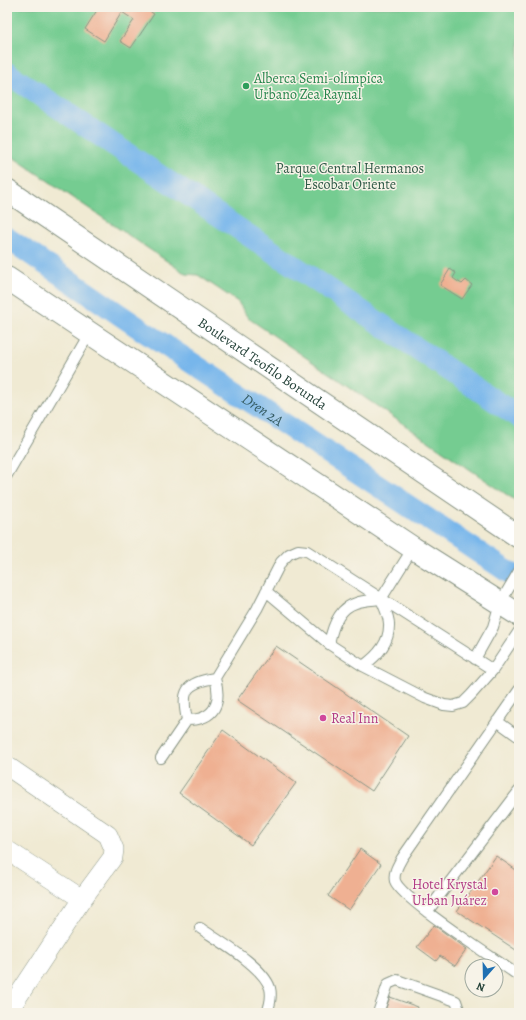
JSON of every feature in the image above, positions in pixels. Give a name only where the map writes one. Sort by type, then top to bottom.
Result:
[{"type":"main road","name":"Boulevard Teofilo Borunda","points":[[7,190],[519,537]]},
{"type":"main road","points":[[7,278],[413,548],[503,598],[519,616]]},
{"type":"street","points":[[7,766],[108,835],[112,841],[114,849],[113,857],[82,899],[7,1012]]},
{"type":"street","points":[[7,850],[82,899]]},
{"type":"lane","points":[[7,475],[90,334]]},
{"type":"lane","points":[[330,644],[331,631],[336,619],[355,603],[381,599],[413,548]]},
{"type":"lane","points":[[187,720],[200,720],[208,716],[214,710],[218,701],[218,690],[215,678],[266,591],[281,562],[289,554],[298,550],[307,551],[493,670]]},
{"type":"lane","points":[[476,660],[493,627],[503,598],[519,571]]},
{"type":"lane","points":[[266,591],[330,644],[363,666],[425,698],[444,705],[453,706],[467,699],[493,670],[519,631]]},
{"type":"lane","points":[[363,666],[375,658],[382,649],[390,625],[381,599]]},
{"type":"lane","points":[[161,758],[187,720],[185,699],[191,685],[198,681],[215,678]]},
{"type":"lane","points":[[519,690],[396,870],[395,879],[398,888],[428,912],[519,976]]},
{"type":"lane","points":[[497,721],[519,737]]},
{"type":"lane","points":[[428,912],[519,791]]},
{"type":"lane","points":[[200,928],[252,965],[266,981],[270,989],[267,1013]]},
{"type":"lane","points":[[378,1013],[388,984],[397,980],[456,1001],[460,1013]]},
{"type":"green space","name":"Parque Central Hermanos Escobar Oriente","points":[[7,7],[519,7],[519,503],[248,318],[238,302],[198,275],[186,274],[7,153]]},
{"type":"building","points":[[99,7],[143,7],[154,14],[131,48],[120,41],[134,20],[122,12],[104,41],[85,29]]},
{"type":"building","points":[[450,269],[456,273],[453,278],[457,281],[462,284],[466,280],[472,285],[462,299],[440,285]]},
{"type":"building","name":"Real Inn","points":[[276,646],[408,736],[372,791],[237,700]]},
{"type":"building","points":[[223,730],[296,783],[251,845],[179,793]]},
{"type":"building","points":[[360,849],[381,864],[349,910],[328,896]]},
{"type":"building","name":"Hotel Krystal Urban Juárez","points":[[496,856],[519,872],[519,952],[457,911]]},
{"type":"building","points":[[434,925],[467,949],[455,966],[440,956],[436,961],[417,947]]},
{"type":"building","points":[[390,997],[418,1007],[417,1011],[422,1013],[384,1013]]},
{"type":"waterway","points":[[7,73],[519,417]]},
{"type":"waterway","name":"Dren 2A","points":[[7,238],[145,332],[519,579]]},
{"type":"place","name":"Alberca Semi-olímpica Urbano Zea Raynal","points":[[246,86]]},
{"type":"place","name":"Real Inn","points":[[323,718]]},
{"type":"place","name":"Hotel Krystal Urban Juárez","points":[[495,892]]}]
